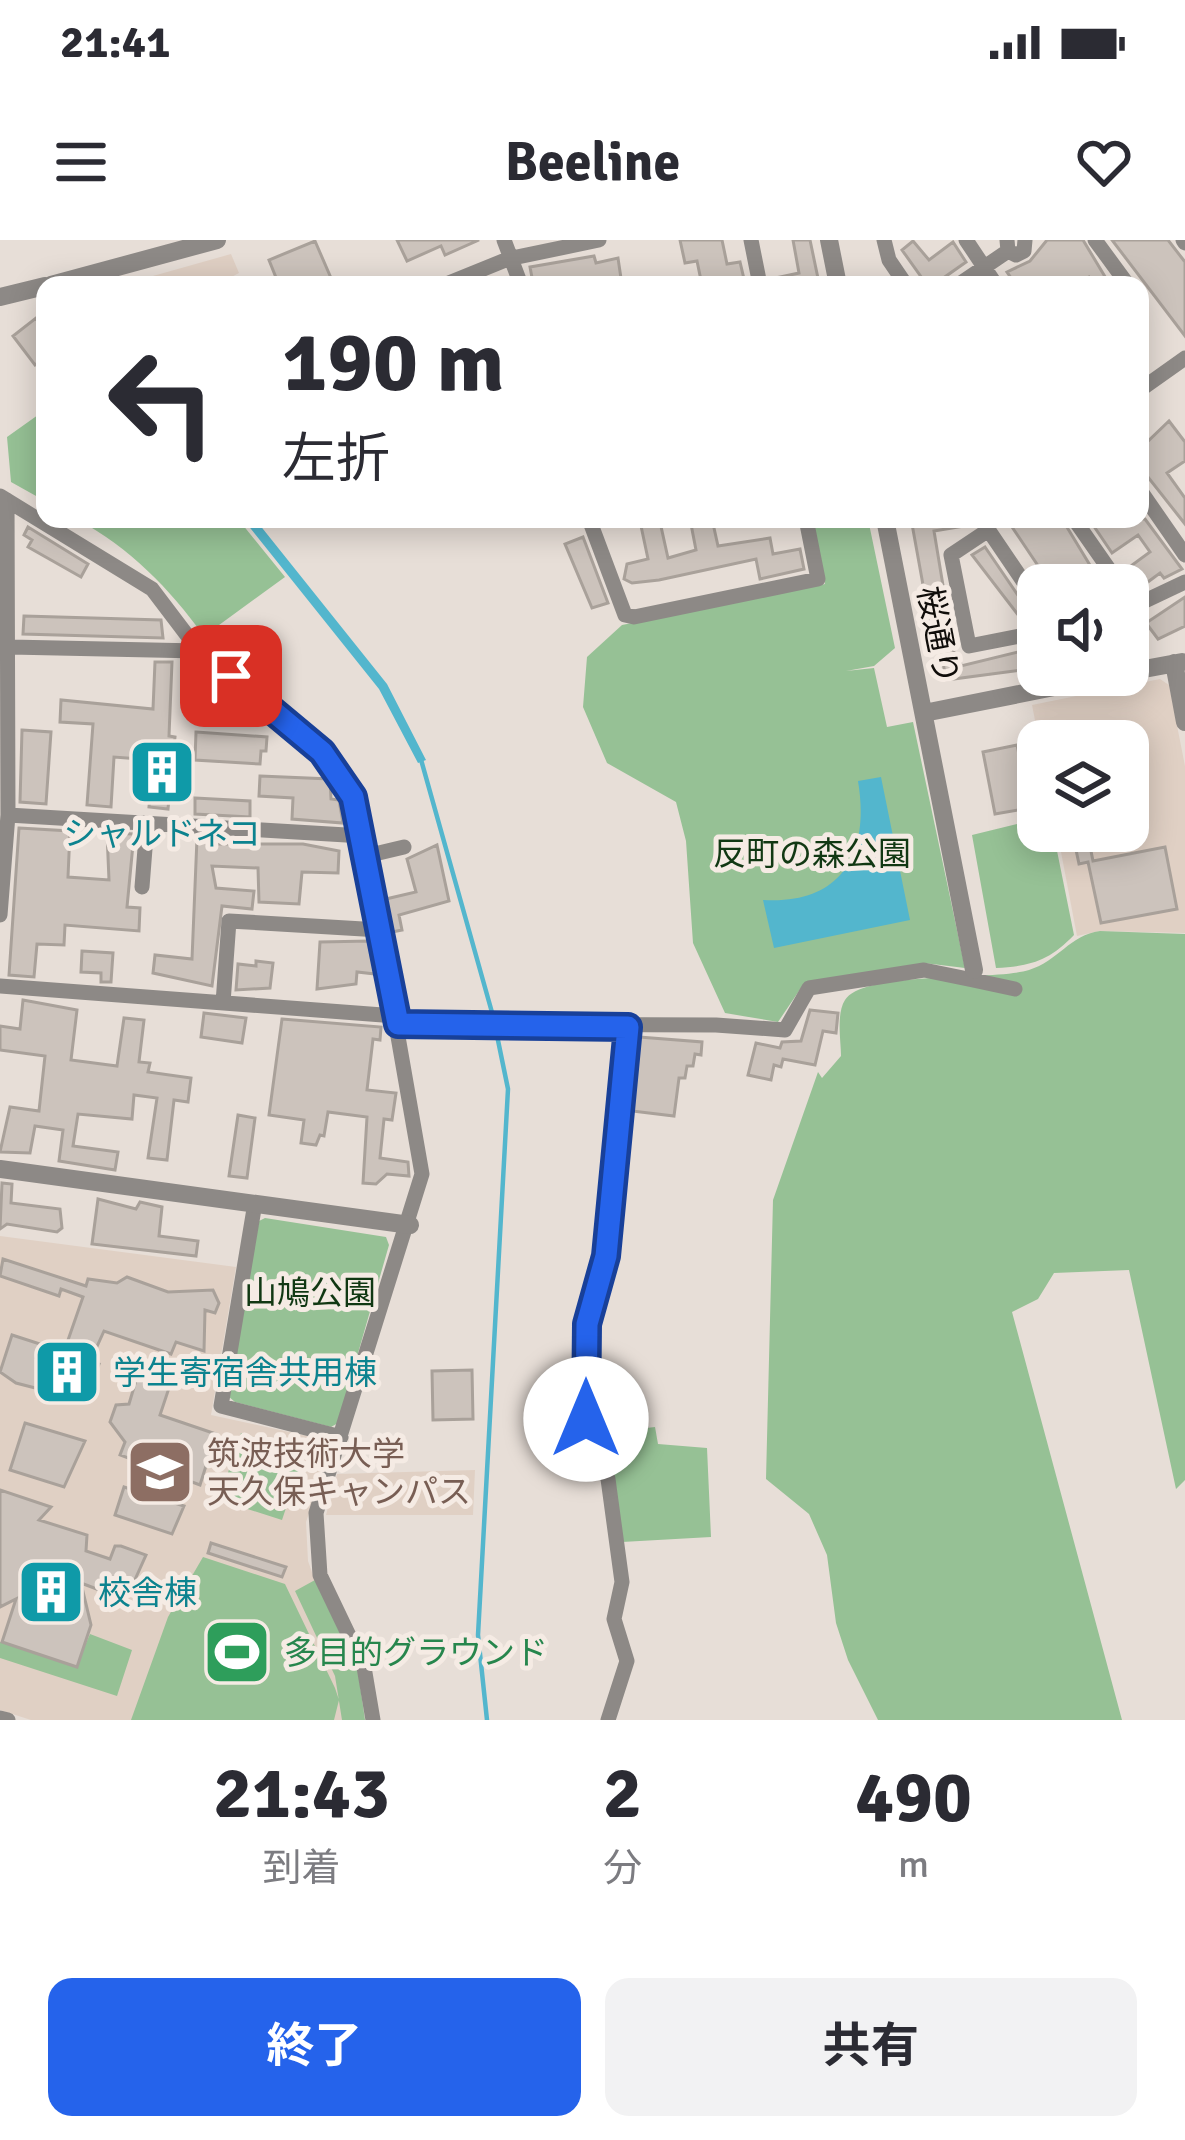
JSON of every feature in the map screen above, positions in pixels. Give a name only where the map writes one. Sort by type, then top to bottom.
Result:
[{"type":"street","points":[[85,276],[217,240]]},
{"type":"street","points":[[505,240],[516,276]]},
{"type":"street","points":[[466,276],[508,259],[599,240]]},
{"type":"street","points":[[751,240],[758,276]]},
{"type":"street","points":[[829,240],[836,276]]},
{"type":"street","points":[[884,240],[900,276]]},
{"type":"street","points":[[966,240],[990,276]]},
{"type":"street","points":[[971,276],[1008,246],[1022,254],[1025,240]]},
{"type":"street","points":[[1095,240],[1121,276]]},
{"type":"street","points":[[0,296],[36,288]]},
{"type":"street","points":[[1149,384],[1184,361]]},
{"type":"street","points":[[0,915],[8,815],[10,647],[4,498]]},
{"type":"street","points":[[4,498],[36,517]]},
{"type":"street","points":[[1149,503],[1185,555]]},
{"type":"street","points":[[54,528],[141,580],[199,651],[322,752],[353,797],[421,1155],[410,1225],[316,1513],[314,1538],[320,1575],[364,1667],[373,1720]]},
{"type":"street","points":[[592,528],[625,615],[634,617],[818,578],[808,528]]},
{"type":"street","name":"桜通り","points":[[887,528],[924,713],[1017,694]]},
{"type":"street","points":[[981,528],[951,555],[969,646],[1017,638]]},
{"type":"street","points":[[986,528],[1017,573]]},
{"type":"street","points":[[1080,528],[1105,564]]},
{"type":"street","points":[[1149,596],[1185,582]]},
{"type":"street","points":[[10,647],[199,651]]},
{"type":"street","points":[[1149,668],[1179,662],[1185,722]]},
{"type":"street","points":[[924,713],[974,975]]},
{"type":"street","points":[[8,815],[363,836]]},
{"type":"street","points":[[142,887],[147,824]]},
{"type":"street","points":[[366,856],[404,847]]},
{"type":"street","points":[[223,1003],[229,921],[380,930]]},
{"type":"street","points":[[0,986],[485,1025],[785,1030],[809,988],[924,970],[974,975],[1015,989]]},
{"type":"street","points":[[608,1720],[627,1661],[614,1619],[622,1582],[608,1480],[586,1419],[587,1324],[606,1256],[628,1027]]},
{"type":"street","points":[[0,1169],[410,1225]]},
{"type":"street","points":[[255,1203],[220,1406],[340,1437]]},
{"type":"shaded area","points":[[231,254],[239,273],[233,276],[153,276]]},
{"type":"shaded area","points":[[1160,679],[1169,685],[1185,766],[1185,933],[1100,931],[1077,936],[1061,852],[1149,852],[1149,720],[1035,720],[1032,705],[1076,696],[1149,696],[1149,681]]},
{"type":"shaded area","name":"筑波技術大学 天久保キャンパス","points":[[0,1236],[236,1267],[211,1415],[326,1440],[331,1447],[306,1522],[308,1561],[365,1720],[31,1720],[0,1710]]},
{"type":"shaded area","points":[[475,1470],[473,1515],[326,1515],[337,1474]]},
{"type":"green space","points":[[36,416],[36,496],[11,482],[7,437]]},
{"type":"green space","points":[[91,528],[245,528],[285,577],[204,636],[177,601],[115,543]]},
{"type":"green space","name":"反町の森公園","points":[[814,528],[870,528],[895,648],[874,666],[846,671],[874,668],[887,727],[913,722],[965,968],[924,963],[803,985],[778,1022],[725,1013],[693,943],[686,841],[676,802],[607,763],[583,707],[587,657],[622,625],[825,584]]},
{"type":"green space","points":[[1017,824],[1017,852],[1057,852],[1074,935],[1056,951],[1019,966],[996,968],[972,835]]},
{"type":"green space","points":[[1100,931],[1185,934],[1185,1480],[1176,1489],[1129,1270],[1054,1273],[1038,1299],[1012,1312],[1122,1720],[878,1720],[848,1660],[836,1623],[827,1555],[809,1514],[766,1479],[773,1200],[818,1072],[822,1078],[841,1056],[845,1000],[877,984],[1029,970]]},
{"type":"green space","name":"山鳩公園","points":[[265,1218],[386,1237],[389,1245],[338,1423],[331,1427],[235,1402],[228,1396],[259,1221]]},
{"type":"green space","points":[[655,1427],[658,1444],[707,1448],[711,1537],[622,1542],[594,1434]]},
{"type":"green space","points":[[241,1433],[304,1454],[282,1520],[219,1500]]},
{"type":"green space","name":"多目的グラウンド","points":[[203,1557],[285,1584],[335,1688],[339,1700],[334,1720],[131,1720],[168,1617]]},
{"type":"green space","points":[[315,1580],[358,1671],[365,1720],[342,1720],[335,1676],[295,1591]]},
{"type":"green space","points":[[90,1634],[132,1650],[117,1696],[0,1658],[0,1642],[76,1666]]},
{"type":"water","points":[[250,528],[262,528],[387,684],[426,760],[418,763],[379,689]]},
{"type":"water","points":[[881,777],[910,920],[774,948],[763,900],[813,894],[845,869],[859,830],[858,781]]},
{"type":"building","points":[[397,240],[479,240],[445,255],[441,246],[407,261]]},
{"type":"building","points":[[680,240],[722,240],[727,264],[740,262],[743,276],[700,276],[697,261],[685,263]]},
{"type":"building","points":[[793,240],[810,240],[818,276],[785,276],[799,273]]},
{"type":"building","points":[[1047,240],[1083,240],[1105,276],[1010,276],[1007,272],[1030,261]]},
{"type":"building","points":[[1112,240],[1168,240],[1185,262],[1185,336],[1149,289],[1149,276],[1139,276]]},
{"type":"building","points":[[315,241],[330,276],[275,276],[269,260]]},
{"type":"building","points":[[913,241],[929,260],[953,242],[966,262],[946,276],[921,276],[902,250]]},
{"type":"building","points":[[594,256],[596,263],[618,258],[621,276],[532,276],[530,267]]},
{"type":"building","points":[[36,318],[36,364],[35,365],[13,336]]},
{"type":"building","points":[[1169,421],[1185,442],[1185,461],[1167,473],[1185,498],[1185,524],[1149,478],[1149,440]]},
{"type":"building","points":[[1149,524],[1182,569],[1164,578],[1160,573],[1149,581],[1149,564],[1134,564],[1150,552],[1138,535],[1112,553],[1095,528]]},
{"type":"building","points":[[28,527],[88,564],[81,577],[28,547],[32,540],[24,535]]},
{"type":"building","points":[[641,528],[661,528],[668,558],[696,550],[692,528],[714,528],[718,546],[770,538],[773,554],[800,549],[804,569],[760,579],[756,559],[659,580],[632,583],[624,579],[627,564],[648,559]]},
{"type":"building","points":[[913,528],[952,528],[934,531],[955,658],[960,658],[961,666],[1017,652],[1017,671],[946,680],[939,639],[933,640]]},
{"type":"building","points":[[1013,528],[1067,528],[1089,564],[1037,564]]},
{"type":"building","points":[[583,537],[608,603],[592,608],[565,544]]},
{"type":"building","points":[[985,547],[1017,594],[1017,613],[972,555]]},
{"type":"building","points":[[1185,597],[1185,626],[1158,639],[1149,621]]},
{"type":"building","points":[[24,616],[161,620],[163,638],[23,634]]},
{"type":"building","points":[[155,662],[172,662],[169,736],[175,737],[168,809],[149,807],[153,760],[114,757],[111,807],[87,805],[93,724],[60,722],[61,700],[153,709]]},
{"type":"building","points":[[22,730],[51,732],[46,804],[20,802]]},
{"type":"building","points":[[196,732],[267,737],[266,751],[261,751],[260,764],[195,760]]},
{"type":"building","points":[[1017,745],[1017,810],[995,814],[983,752]]},
{"type":"building","points":[[260,776],[330,779],[331,799],[339,800],[343,823],[292,819],[293,798],[259,796]]},
{"type":"building","points":[[195,798],[250,801],[250,817],[195,814]]},
{"type":"building","points":[[19,828],[70,831],[68,877],[109,880],[107,833],[134,834],[127,907],[140,908],[139,931],[65,925],[64,945],[37,944],[34,977],[9,975]]},
{"type":"building","points":[[197,838],[215,839],[214,844],[303,844],[339,851],[338,873],[302,872],[299,904],[259,902],[258,868],[212,866],[216,888],[254,891],[252,909],[222,906],[212,986],[153,973],[155,955],[192,959]]},
{"type":"building","points":[[437,845],[449,901],[399,915],[402,930],[392,932],[386,899],[416,892],[407,859]]},
{"type":"building","points":[[1165,847],[1177,909],[1101,923],[1088,862],[1079,864],[1076,852],[1091,852],[1093,861]]},
{"type":"building","points":[[369,941],[375,974],[357,972],[356,984],[317,989],[320,942]]},
{"type":"building","points":[[82,951],[113,953],[111,982],[101,982],[101,973],[81,972]]},
{"type":"building","points":[[256,961],[273,963],[270,988],[236,990],[238,964],[256,966]]},
{"type":"building","points":[[23,1000],[77,1010],[71,1060],[117,1066],[124,1018],[144,1020],[139,1062],[150,1063],[148,1072],[191,1078],[188,1102],[174,1100],[167,1160],[148,1158],[157,1098],[134,1095],[132,1119],[78,1114],[73,1146],[118,1152],[115,1170],[59,1161],[63,1130],[35,1126],[30,1153],[0,1152],[10,1107],[39,1111],[45,1056],[0,1050],[0,1026],[20,1029]]},
{"type":"building","points":[[810,1010],[838,1013],[836,1033],[823,1031],[815,1065],[783,1059],[781,1067],[774,1065],[771,1080],[748,1075],[756,1043],[780,1048],[782,1042],[801,1041]]},
{"type":"building","points":[[204,1013],[246,1018],[242,1043],[201,1037]]},
{"type":"building","points":[[282,1019],[381,1027],[380,1040],[373,1039],[367,1090],[396,1093],[392,1120],[384,1119],[380,1158],[408,1162],[409,1176],[387,1174],[376,1184],[363,1183],[367,1117],[328,1112],[324,1136],[320,1135],[316,1145],[301,1143],[304,1120],[269,1115]]},
{"type":"building","points":[[639,1037],[702,1042],[701,1055],[695,1054],[685,1078],[679,1078],[674,1116],[632,1111]]},
{"type":"building","points":[[238,1115],[255,1118],[247,1178],[229,1176]]},
{"type":"building","points":[[2,1183],[12,1184],[11,1203],[60,1209],[62,1228],[57,1232],[7,1224],[0,1229]]},
{"type":"building","points":[[98,1199],[136,1209],[140,1202],[162,1207],[159,1236],[198,1241],[196,1256],[92,1244]]},
{"type":"building","points":[[3,1259],[86,1286],[88,1279],[117,1283],[127,1277],[168,1292],[213,1290],[219,1303],[215,1313],[205,1310],[204,1351],[176,1342],[171,1354],[104,1331],[90,1362],[99,1364],[92,1383],[85,1381],[78,1399],[16,1383],[0,1372],[12,1335],[40,1344],[36,1358],[59,1366],[83,1297],[61,1289],[59,1296],[0,1276]]},
{"type":"building","points":[[472,1370],[473,1419],[433,1420],[432,1371]]},
{"type":"building","points":[[137,1377],[169,1388],[160,1415],[216,1434],[200,1485],[120,1455],[125,1442],[110,1422],[116,1405],[129,1404]]},
{"type":"building","points":[[25,1423],[85,1441],[64,1487],[10,1470]]},
{"type":"building","points":[[124,1487],[184,1506],[172,1534],[115,1515]]},
{"type":"building","name":"校舎棟","points":[[0,1490],[51,1507],[39,1520],[87,1535],[86,1551],[110,1559],[115,1546],[121,1546],[146,1555],[133,1584],[115,1596],[81,1583],[91,1625],[77,1667],[2,1642],[16,1599],[0,1607]]},
{"type":"building","points":[[211,1543],[286,1567],[282,1577],[208,1553]]},
{"type":"waterway","points":[[420,756],[493,1016],[508,1089],[478,1635],[487,1720]]},
{"type":"place","name":"シャルドネコ","points":[[162,772]]},
{"type":"place","name":"学生寄宿舎共用棟","points":[[67,1372]]},
{"type":"place","name":"筑波技術大学 天久保キャンパス","points":[[160,1472]]},
{"type":"place","name":"校舎棟","points":[[51,1592]]},
{"type":"place","name":"多目的グラウンド","points":[[237,1652]]},
{"type":"route","points":[[231,676],[322,752],[353,797],[398,1024],[628,1027],[606,1256],[587,1324],[586,1419]]}]
